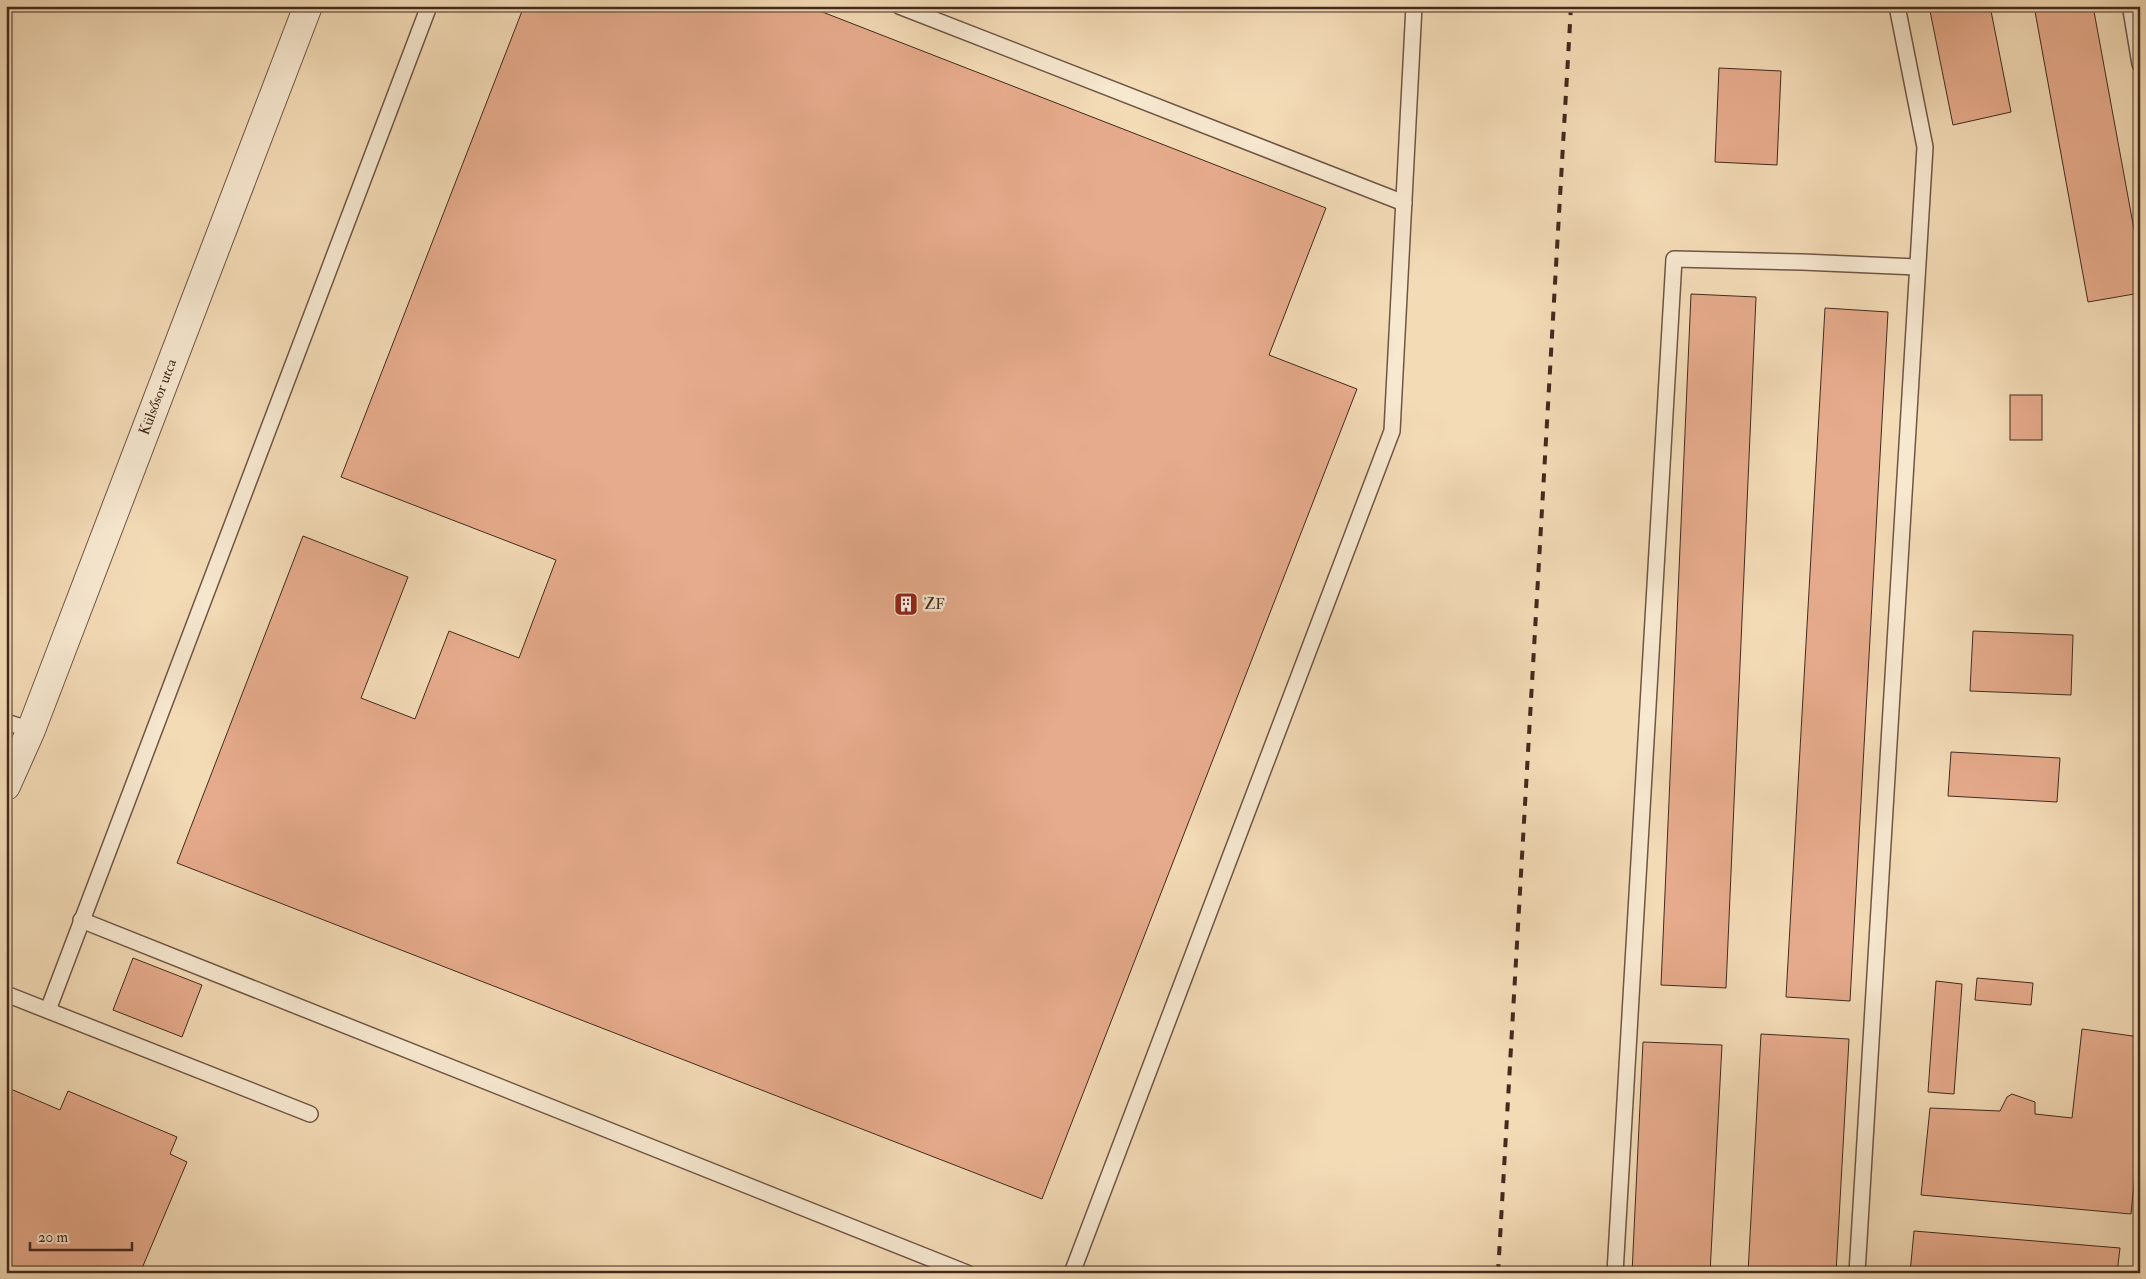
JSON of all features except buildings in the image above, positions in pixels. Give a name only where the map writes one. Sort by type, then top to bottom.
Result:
[{"type":"street","name":"Külsősor utca","points":[[6,786],[18,726],[308,6]]},
{"type":"lane","points":[[48,1010],[429,6]]},
{"type":"lane","points":[[899,6],[1404,204]]},
{"type":"lane","points":[[1072,1273],[1392,431],[1414,6]]},
{"type":"lane","points":[[1857,1273],[1925,147],[1897,6]]},
{"type":"lane","points":[[2131,10],[2140,64]]},
{"type":"lane","points":[[1615,1273],[1674,260],[1802,262],[1917,267]]},
{"type":"lane","points":[[81,920],[967,1273]]},
{"type":"lane","points":[[6,994],[310,1114]]},
{"type":"railway","points":[[1498,1273],[1571,6]]},
{"type":"place","name":"ZF","points":[[906,604]]}]
